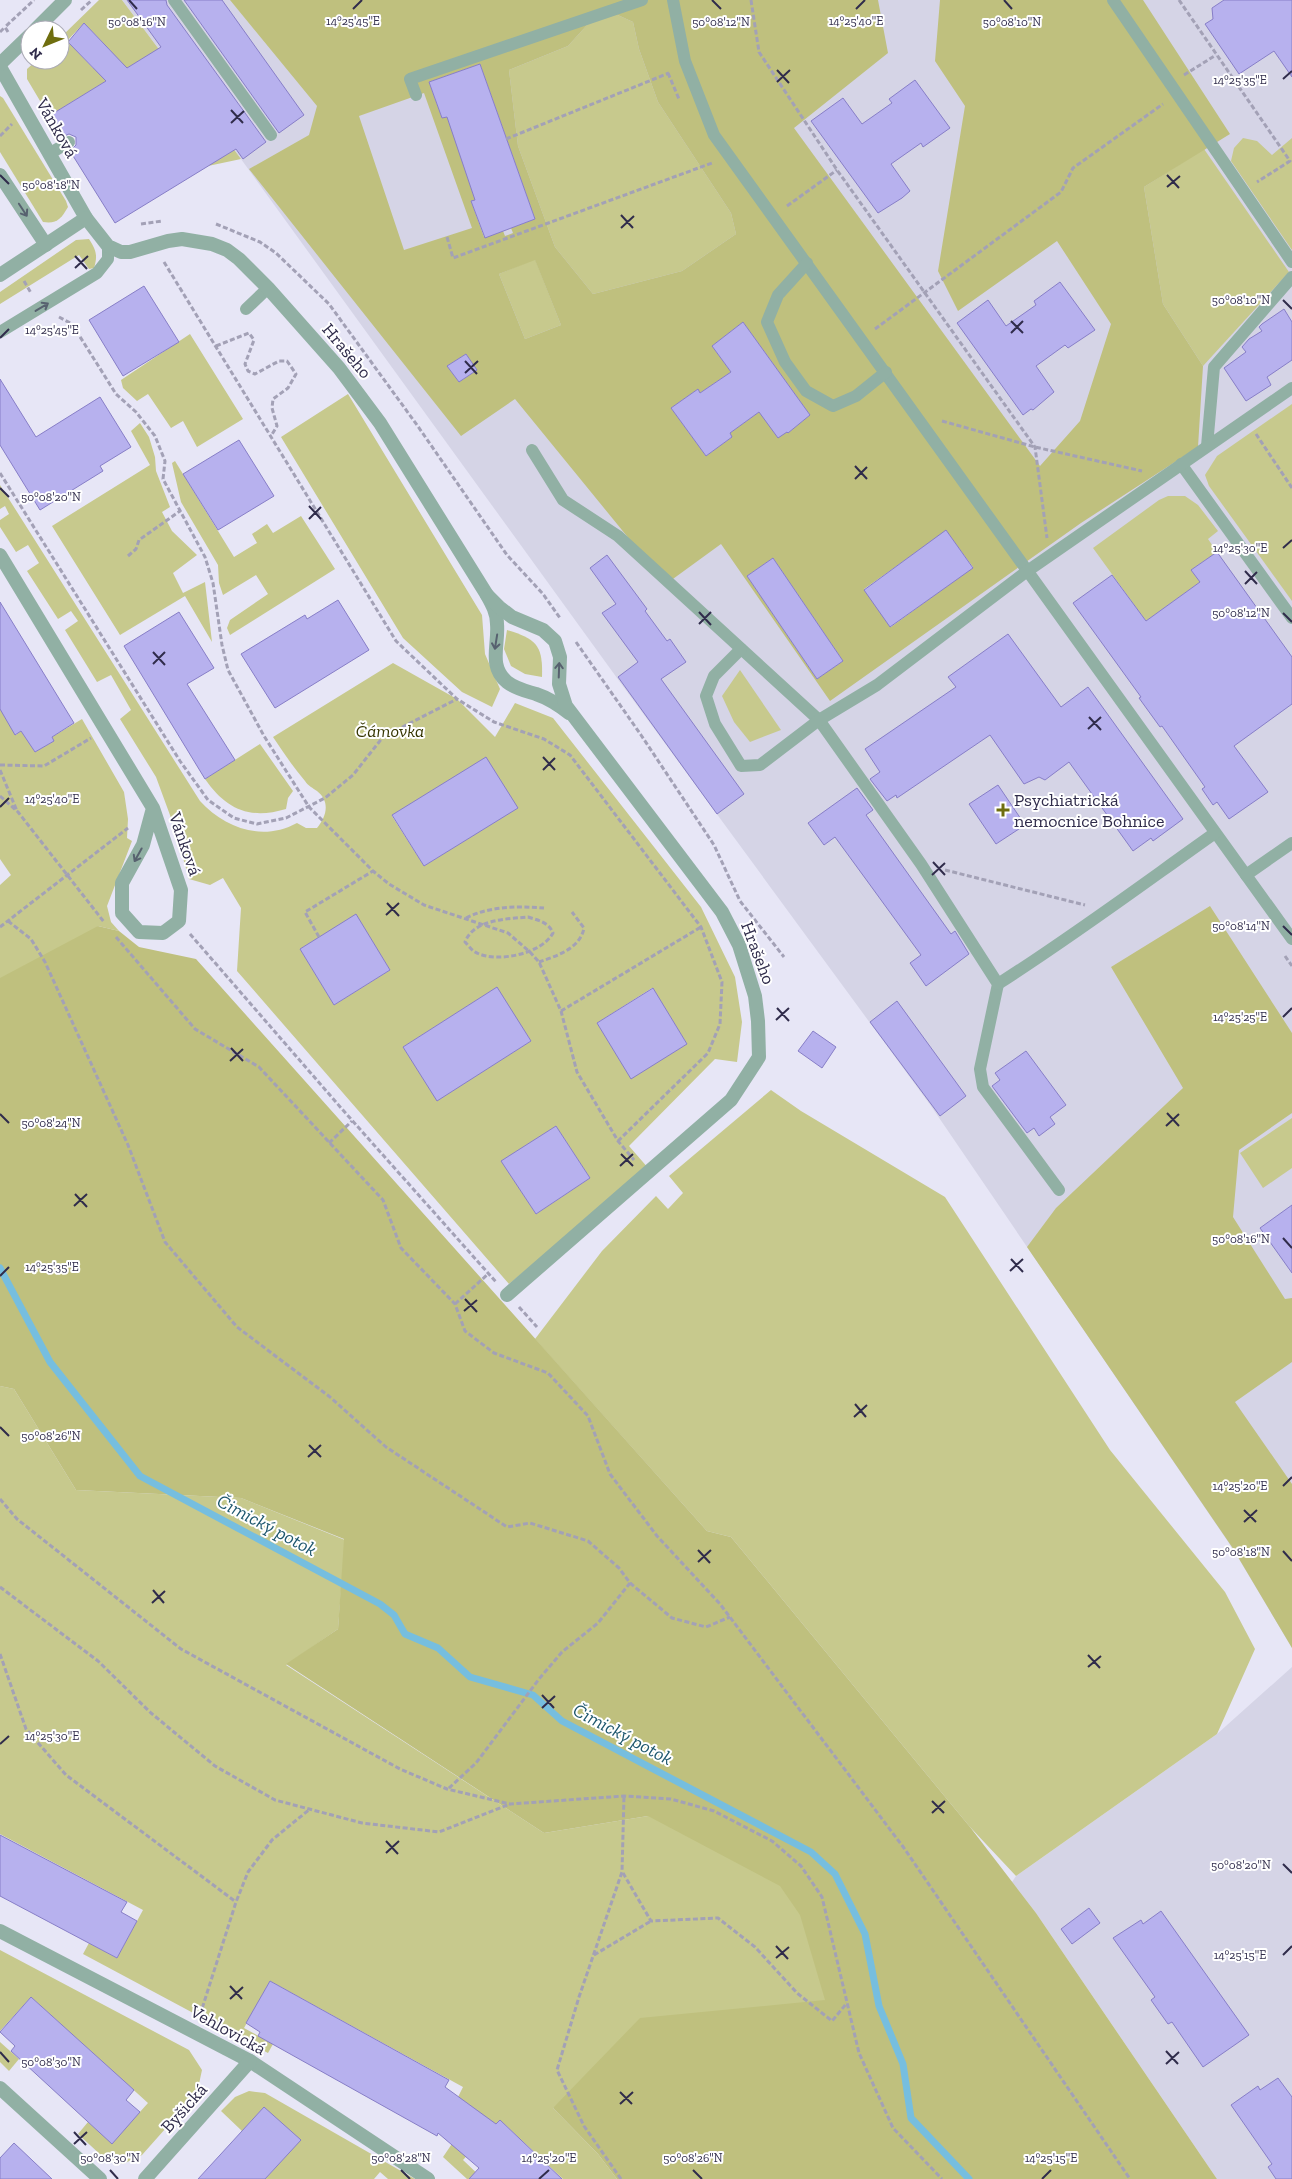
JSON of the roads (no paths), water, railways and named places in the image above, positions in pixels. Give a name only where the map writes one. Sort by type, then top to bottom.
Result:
[{"type":"street","points":[[45,20],[65,0]]},
{"type":"street","points":[[0,65],[20,44]]},
{"type":"street","name":"Vánková","points":[[0,65],[86,218],[108,246]]},
{"type":"street","points":[[0,175],[46,245]]},
{"type":"street","points":[[0,275],[86,218]]},
{"type":"street","name":"Hrašeho","points":[[108,246],[121,252],[130,252],[182,239],[212,244],[227,250],[240,259],[339,368],[380,423],[488,595],[498,622],[494,653],[499,672],[514,687],[546,698],[572,716]]},
{"type":"street","name":"Vánková","points":[[0,555],[153,808],[181,890],[179,921],[162,933],[139,932],[122,913],[122,883],[143,845],[153,808]]},
{"type":"street","name":"Hrašeho","points":[[488,595],[512,617],[543,630],[555,641],[560,657],[559,675],[562,695],[572,716],[722,912],[739,945],[755,996],[759,1057],[730,1100],[507,1295]]},
{"type":"street","name":"Vehlovická","points":[[0,1931],[250,2061],[428,2179]]},
{"type":"street","name":"Byšická","points":[[145,2179],[250,2061]]},
{"type":"street","points":[[0,2088],[100,2179]]},
{"type":"lane","points":[[174,0],[271,135]]},
{"type":"lane","points":[[416,95],[410,79],[642,0]]},
{"type":"lane","points":[[673,0],[685,62],[714,135],[916,413],[1026,572],[1292,939]]},
{"type":"lane","points":[[1113,0],[1292,262]]},
{"type":"lane","points":[[50,154],[69,142]]},
{"type":"lane","points":[[0,332],[97,273],[108,259],[108,246]]},
{"type":"lane","points":[[807,263],[778,295],[767,322],[785,362],[795,376],[806,391],[833,406],[856,396],[886,372]]},
{"type":"lane","points":[[1207,446],[1214,367],[1292,277]]},
{"type":"lane","points":[[246,309],[268,288]]},
{"type":"lane","points":[[741,649],[714,676],[706,696],[714,724],[741,766],[760,765],[820,720],[877,684],[1026,572],[1292,388]]},
{"type":"lane","points":[[532,450],[564,500],[618,536],[820,720],[921,864],[998,984],[980,1069],[983,1087],[1059,1190]]},
{"type":"lane","points":[[1180,464],[1292,618]]},
{"type":"lane","points":[[998,984],[1061,944],[1105,910],[1215,833]]},
{"type":"lane","points":[[1246,875],[1292,843]]},
{"type":"waterway","name":"Čimický potok","points":[[0,1268],[50,1362],[140,1476],[380,1604],[394,1615],[405,1634],[438,1648],[470,1677],[533,1695],[562,1721],[811,1852],[835,1874],[865,1934],[879,2006],[903,2064],[911,2118],[969,2179]]},
{"type":"place","name":"Psychiatrická nemocnice Bohnice","points":[[1003,810]]},
{"type":"park label","name":"Čámovka","points":[[390,731]]}]
